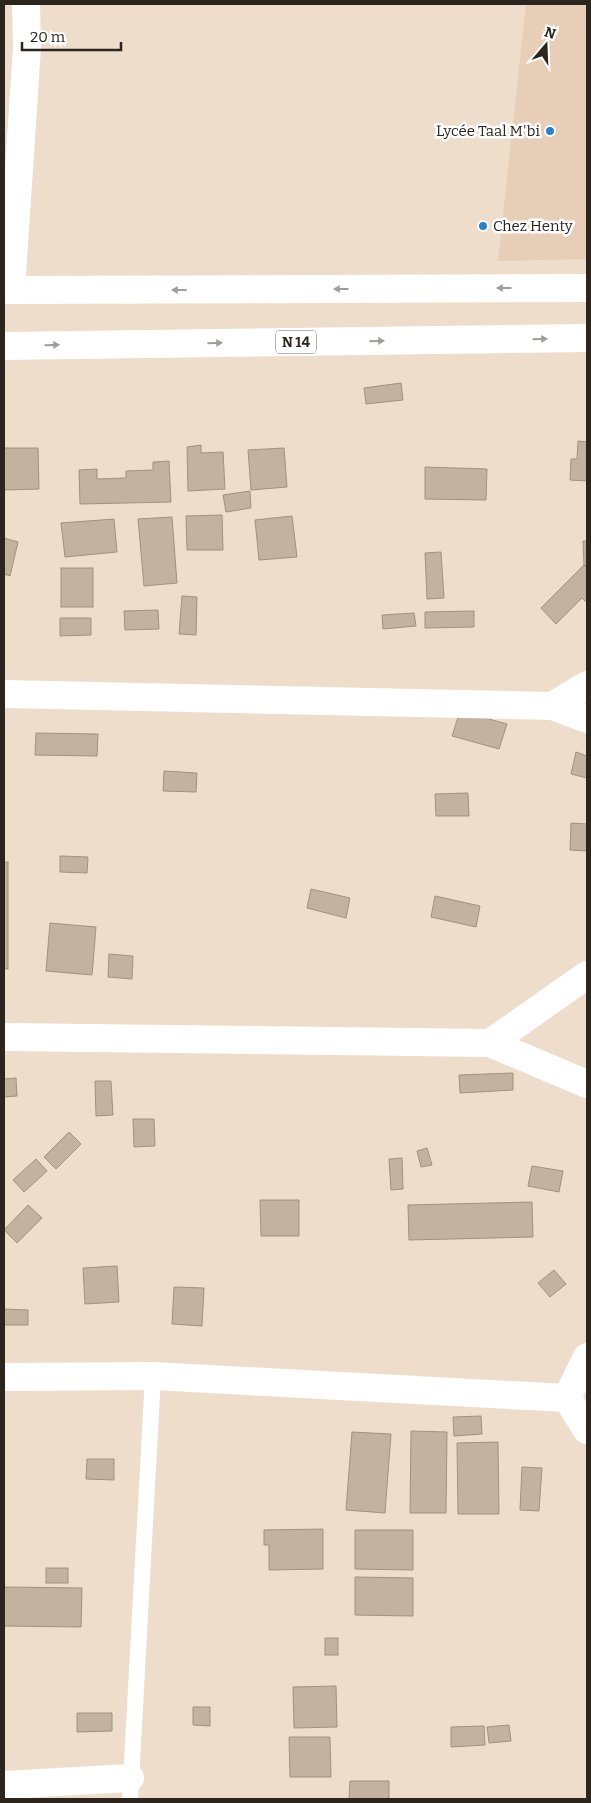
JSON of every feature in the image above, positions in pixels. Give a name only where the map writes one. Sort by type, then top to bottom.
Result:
[{"type":"street","points":[[26,4],[27,47],[8,290],[587,288]]},
{"type":"street","name":"N 14","points":[[4,346],[587,338]]},
{"type":"street","points":[[552,706],[587,685]]},
{"type":"street","points":[[4,694],[552,706],[587,720]]},
{"type":"street","points":[[490,1043],[587,975]]},
{"type":"street","points":[[4,1037],[490,1043],[587,1084]]},
{"type":"street","points":[[567,1398],[587,1357]]},
{"type":"street","points":[[4,1377],[153,1376],[567,1398]]},
{"type":"street","points":[[567,1398],[587,1430]]},
{"type":"street","points":[[4,1785],[130,1789]]},
{"type":"lane","points":[[130,1789],[153,1376]]},
{"type":"shaded area","name":"Lycée Taal M'bi","points":[[526,4],[587,4],[587,259],[498,261]]},
{"type":"building","points":[[401,383],[403,400],[366,404],[364,388]]},
{"type":"building","points":[[578,441],[587,442],[587,481],[570,480],[571,459],[577,459]]},
{"type":"building","points":[[201,445],[201,453],[223,452],[225,489],[188,491],[187,447]]},
{"type":"building","points":[[4,448],[38,448],[39,489],[4,490]]},
{"type":"building","points":[[284,448],[287,487],[251,490],[248,450]]},
{"type":"building","points":[[169,461],[171,502],[80,504],[79,470],[97,469],[97,479],[126,478],[126,471],[153,470],[153,462]]},
{"type":"building","points":[[425,467],[487,469],[486,500],[425,499]]},
{"type":"building","points":[[250,491],[251,508],[226,512],[223,495]]},
{"type":"building","points":[[222,515],[223,550],[187,550],[186,516]]},
{"type":"building","points":[[292,516],[297,557],[259,560],[255,520]]},
{"type":"building","points":[[172,517],[177,583],[144,586],[138,519]]},
{"type":"building","points":[[114,519],[117,552],[65,557],[61,523]]},
{"type":"building","points":[[4,538],[18,542],[10,576],[4,574]]},
{"type":"building","points":[[583,541],[587,541],[587,566],[584,565]]},
{"type":"building","points":[[441,552],[444,598],[427,599],[425,553]]},
{"type":"building","points":[[584,565],[587,568],[587,603],[582,598],[556,624],[541,608]]},
{"type":"building","points":[[61,568],[93,568],[93,607],[61,607]]},
{"type":"building","points":[[182,596],[197,597],[196,635],[179,634]]},
{"type":"building","points":[[158,610],[159,629],[125,630],[124,611]]},
{"type":"building","points":[[474,611],[474,627],[425,628],[425,612]]},
{"type":"building","points":[[414,613],[416,626],[383,629],[382,615]]},
{"type":"building","points":[[60,618],[91,618],[91,635],[60,636]]},
{"type":"building","points":[[460,711],[507,724],[499,749],[452,736]]},
{"type":"building","points":[[36,733],[98,734],[97,756],[35,755]]},
{"type":"building","points":[[576,752],[587,756],[587,778],[571,774]]},
{"type":"building","points":[[164,771],[197,773],[196,792],[163,791]]},
{"type":"building","points":[[468,793],[469,816],[436,816],[435,794]]},
{"type":"building","points":[[571,823],[587,824],[587,851],[570,850]]},
{"type":"building","points":[[60,856],[88,857],[87,873],[60,872]]},
{"type":"building","points":[[4,862],[8,862],[8,969],[4,969]]},
{"type":"building","points":[[311,889],[350,898],[346,918],[307,908]]},
{"type":"building","points":[[435,896],[480,906],[476,927],[431,917]]},
{"type":"building","points":[[50,923],[96,927],[92,975],[46,971]]},
{"type":"building","points":[[109,954],[133,956],[132,979],[108,977]]},
{"type":"building","points":[[513,1073],[513,1090],[460,1093],[459,1075]]},
{"type":"building","points":[[16,1078],[17,1096],[4,1097],[4,1079]]},
{"type":"building","points":[[95,1081],[111,1081],[113,1115],[96,1116]]},
{"type":"building","points":[[133,1119],[154,1119],[155,1146],[134,1147]]},
{"type":"building","points":[[69,1132],[81,1144],[56,1169],[44,1157]]},
{"type":"building","points":[[427,1148],[432,1165],[421,1167],[417,1151]]},
{"type":"building","points":[[402,1158],[403,1189],[391,1190],[389,1159]]},
{"type":"building","points":[[36,1159],[47,1171],[24,1192],[13,1180]]},
{"type":"building","points":[[532,1166],[563,1171],[559,1192],[528,1186]]},
{"type":"building","points":[[260,1200],[299,1200],[299,1236],[261,1236]]},
{"type":"building","points":[[532,1202],[533,1237],[409,1240],[408,1205]]},
{"type":"building","points":[[28,1205],[42,1218],[17,1243],[4,1230]]},
{"type":"building","points":[[117,1266],[119,1302],[85,1304],[83,1268]]},
{"type":"building","points":[[554,1270],[566,1284],[550,1297],[538,1283]]},
{"type":"building","points":[[174,1287],[204,1288],[202,1326],[172,1324]]},
{"type":"building","points":[[4,1309],[28,1310],[28,1325],[4,1325]]},
{"type":"building","points":[[481,1416],[482,1434],[454,1436],[453,1417]]},
{"type":"building","points":[[411,1431],[447,1432],[446,1513],[410,1513]]},
{"type":"building","points":[[352,1432],[391,1434],[385,1513],[346,1510]]},
{"type":"building","points":[[498,1442],[499,1514],[458,1514],[457,1443]]},
{"type":"building","points":[[87,1459],[114,1459],[114,1480],[86,1479]]},
{"type":"building","points":[[522,1467],[542,1468],[539,1511],[520,1510]]},
{"type":"building","points":[[323,1529],[323,1569],[269,1570],[269,1545],[264,1545],[264,1530]]},
{"type":"building","points":[[355,1530],[413,1530],[413,1570],[355,1569]]},
{"type":"building","points":[[46,1568],[68,1568],[68,1583],[46,1583]]},
{"type":"building","points":[[355,1577],[413,1578],[413,1616],[355,1615]]},
{"type":"building","points":[[4,1587],[82,1588],[81,1627],[4,1626]]},
{"type":"building","points":[[325,1638],[338,1638],[338,1655],[325,1655]]},
{"type":"building","points":[[336,1686],[337,1727],[294,1728],[293,1687]]},
{"type":"building","points":[[193,1707],[210,1707],[210,1726],[193,1725]]},
{"type":"building","points":[[77,1713],[112,1713],[112,1731],[77,1732]]},
{"type":"building","points":[[509,1725],[511,1741],[489,1743],[487,1727]]},
{"type":"building","points":[[484,1726],[485,1745],[451,1747],[451,1727]]},
{"type":"building","points":[[289,1737],[330,1737],[331,1777],[290,1777]]},
{"type":"building","points":[[350,1781],[389,1781],[389,1799],[349,1799]]},
{"type":"place","name":"Lycée Taal M'bi","points":[[550,131]]},
{"type":"place","name":"Chez Henty","points":[[483,226]]}]
